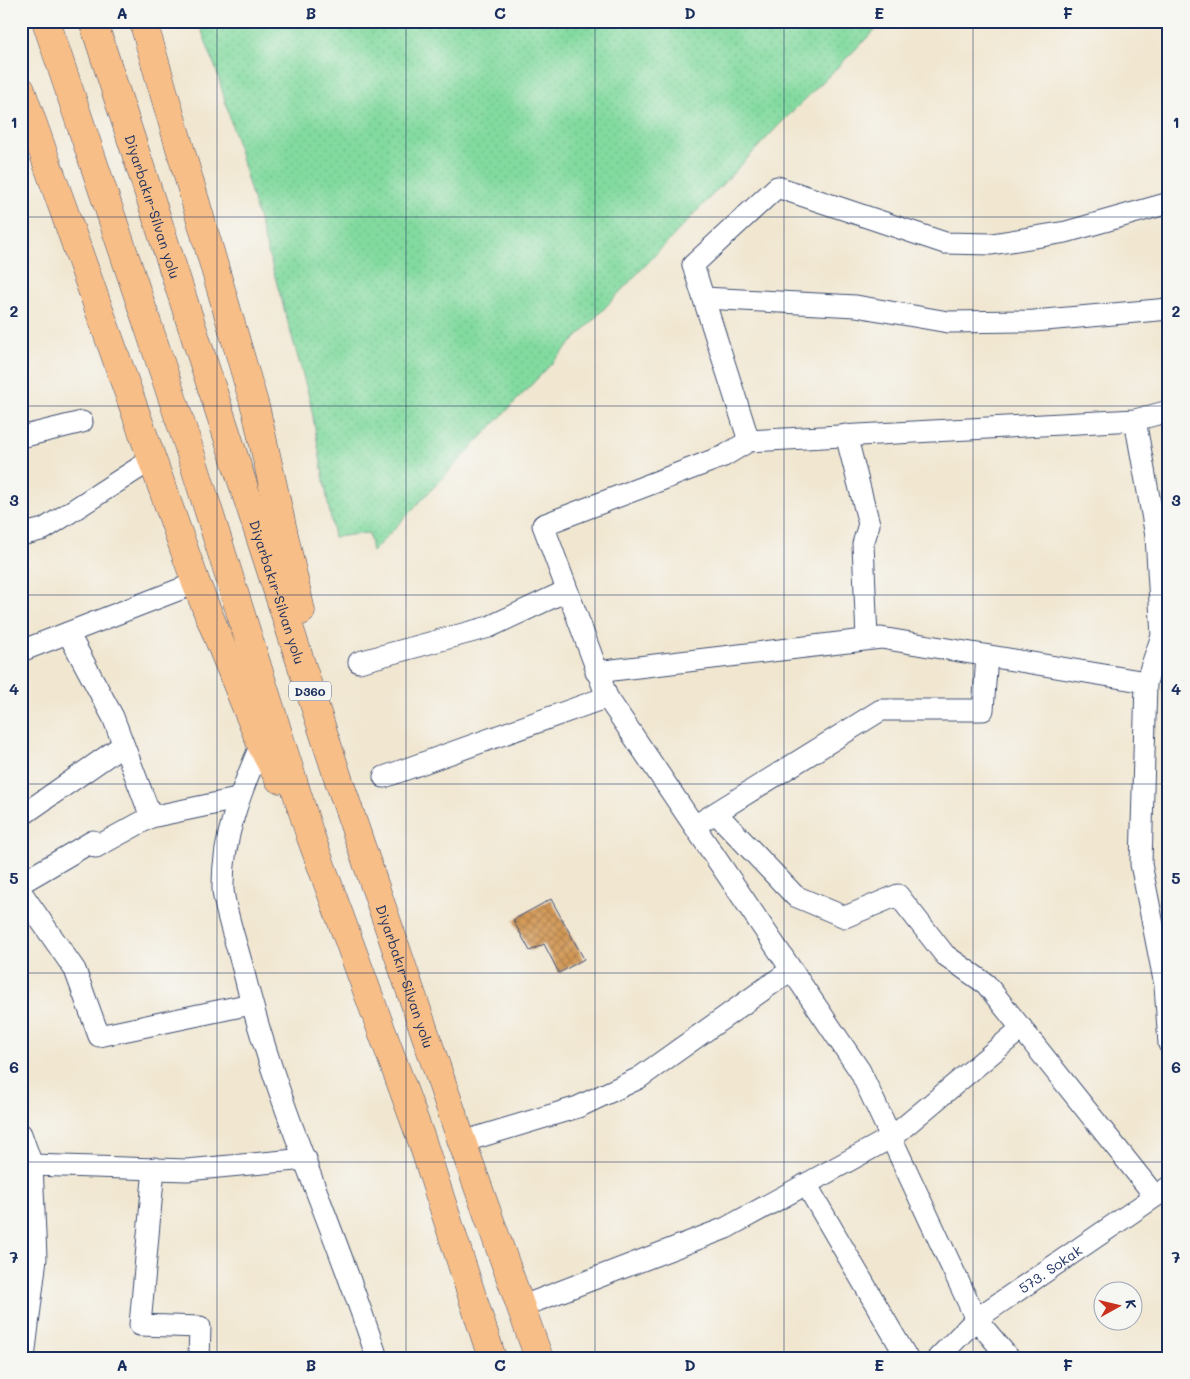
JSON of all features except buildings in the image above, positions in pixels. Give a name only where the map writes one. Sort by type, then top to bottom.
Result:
[{"type":"highway","name":"D360","points":[[46,21],[188,445],[310,835],[422,1141],[492,1358]]},
{"type":"highway","name":"Diyarbakır-Silvan yolu","points":[[93,21],[339,781],[462,1142],[539,1358]]},
{"type":"highway","points":[[143,21],[256,410],[339,781]]},
{"type":"highway","points":[[21,90],[196,583],[261,744],[310,835]]},
{"type":"street","points":[[749,441],[693,265],[777,187],[945,243],[992,244],[1066,232],[1169,203]]},
{"type":"street","points":[[704,298],[856,306],[948,322],[1034,321],[1169,309]]},
{"type":"street","points":[[1009,1358],[976,1318],[860,1071],[607,697],[596,672],[543,525],[724,456],[749,441],[1135,420],[1169,411]]},
{"type":"street","points":[[1135,420],[1156,536],[1166,635],[1146,682],[1141,864],[1163,947],[1169,1044]]},
{"type":"street","points":[[21,436],[82,422]]},
{"type":"street","points":[[846,435],[869,524],[863,544],[867,640]]},
{"type":"street","points":[[21,534],[44,528],[151,460]]},
{"type":"street","points":[[21,651],[196,583]]},
{"type":"street","points":[[359,662],[489,627],[566,591]]},
{"type":"street","points":[[68,633],[113,717],[151,817]]},
{"type":"street","points":[[596,672],[881,638],[1146,682]]},
{"type":"street","points":[[694,827],[881,710],[983,710],[987,656]]},
{"type":"street","points":[[384,777],[607,697]]},
{"type":"street","points":[[261,744],[237,799],[228,835],[223,890],[256,1022],[355,1289],[377,1358]]},
{"type":"street","points":[[21,816],[123,745]]},
{"type":"street","points":[[21,883],[92,841],[96,847],[151,817],[237,799]]},
{"type":"street","points":[[716,813],[795,896],[845,917],[898,895],[945,955],[986,984],[1162,1191]]},
{"type":"street","points":[[21,892],[75,970],[100,1036],[251,1004]]},
{"type":"street","points":[[462,1142],[578,1107],[640,1078],[791,970]]},
{"type":"street","points":[[522,1306],[726,1228],[892,1137],[1022,1028]]},
{"type":"street","points":[[21,1134],[32,1165],[36,1258],[24,1358]]},
{"type":"street","points":[[32,1165],[188,1170],[306,1159]]},
{"type":"street","points":[[154,1168],[140,1325],[200,1327],[199,1358]]},
{"type":"street","points":[[806,1184],[907,1358]]},
{"type":"street","name":"573. Sokak","points":[[938,1358],[976,1318],[1162,1191]]},
{"type":"green space","points":[[198,21],[884,21],[779,125],[372,552],[369,533],[334,537],[310,400],[216,69]]}]
